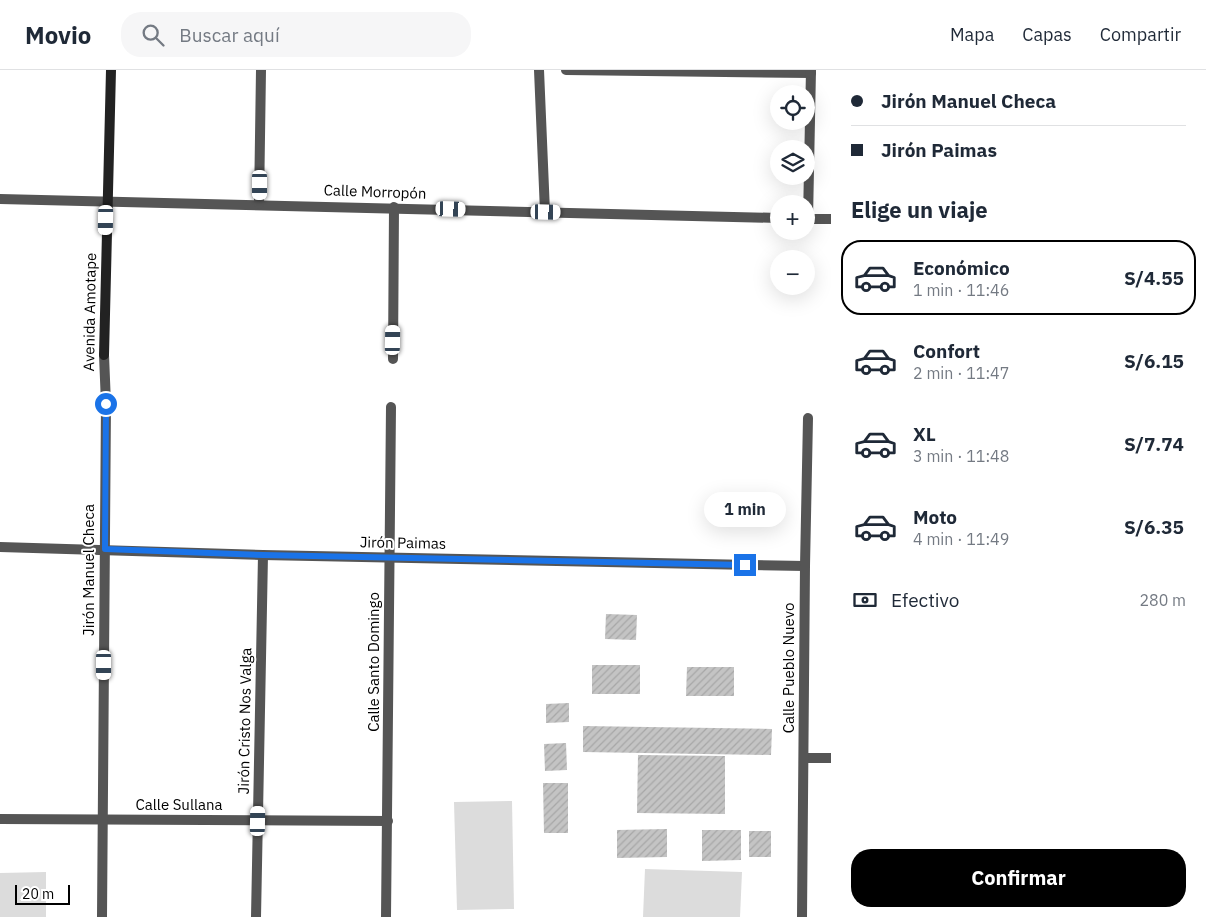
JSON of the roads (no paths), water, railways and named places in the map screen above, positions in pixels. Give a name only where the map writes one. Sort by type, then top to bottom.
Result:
[{"type":"street","name":"Avenida Amotape","points":[[106,404],[104,354],[111,70]]},
{"type":"street","points":[[259,204],[261,70]]},
{"type":"street","points":[[539,70],[546,212]]},
{"type":"street","points":[[566,70],[811,72],[808,195]]},
{"type":"street","name":"Calle Morropón","points":[[0,199],[770,218]]},
{"type":"street","points":[[393,359],[394,208]]},
{"type":"street","points":[[815,219],[831,219]]},
{"type":"street","name":"Jirón Manuel Checa","points":[[102,917],[106,404]]},
{"type":"street","name":"Calle Santo Domingo","points":[[386,917],[392,407]]},
{"type":"street","name":"Calle Pueblo Nuevo","points":[[802,917],[808,418]]},
{"type":"street","name":"Jirón Paimas","points":[[0,547],[263,555],[805,566]]},
{"type":"street","name":"Jirón Cristo Nos Valga","points":[[256,917],[263,555]]},
{"type":"street","points":[[804,758],[831,758]]},
{"type":"street","name":"Calle Sullana","points":[[0,819],[388,821]]}]
